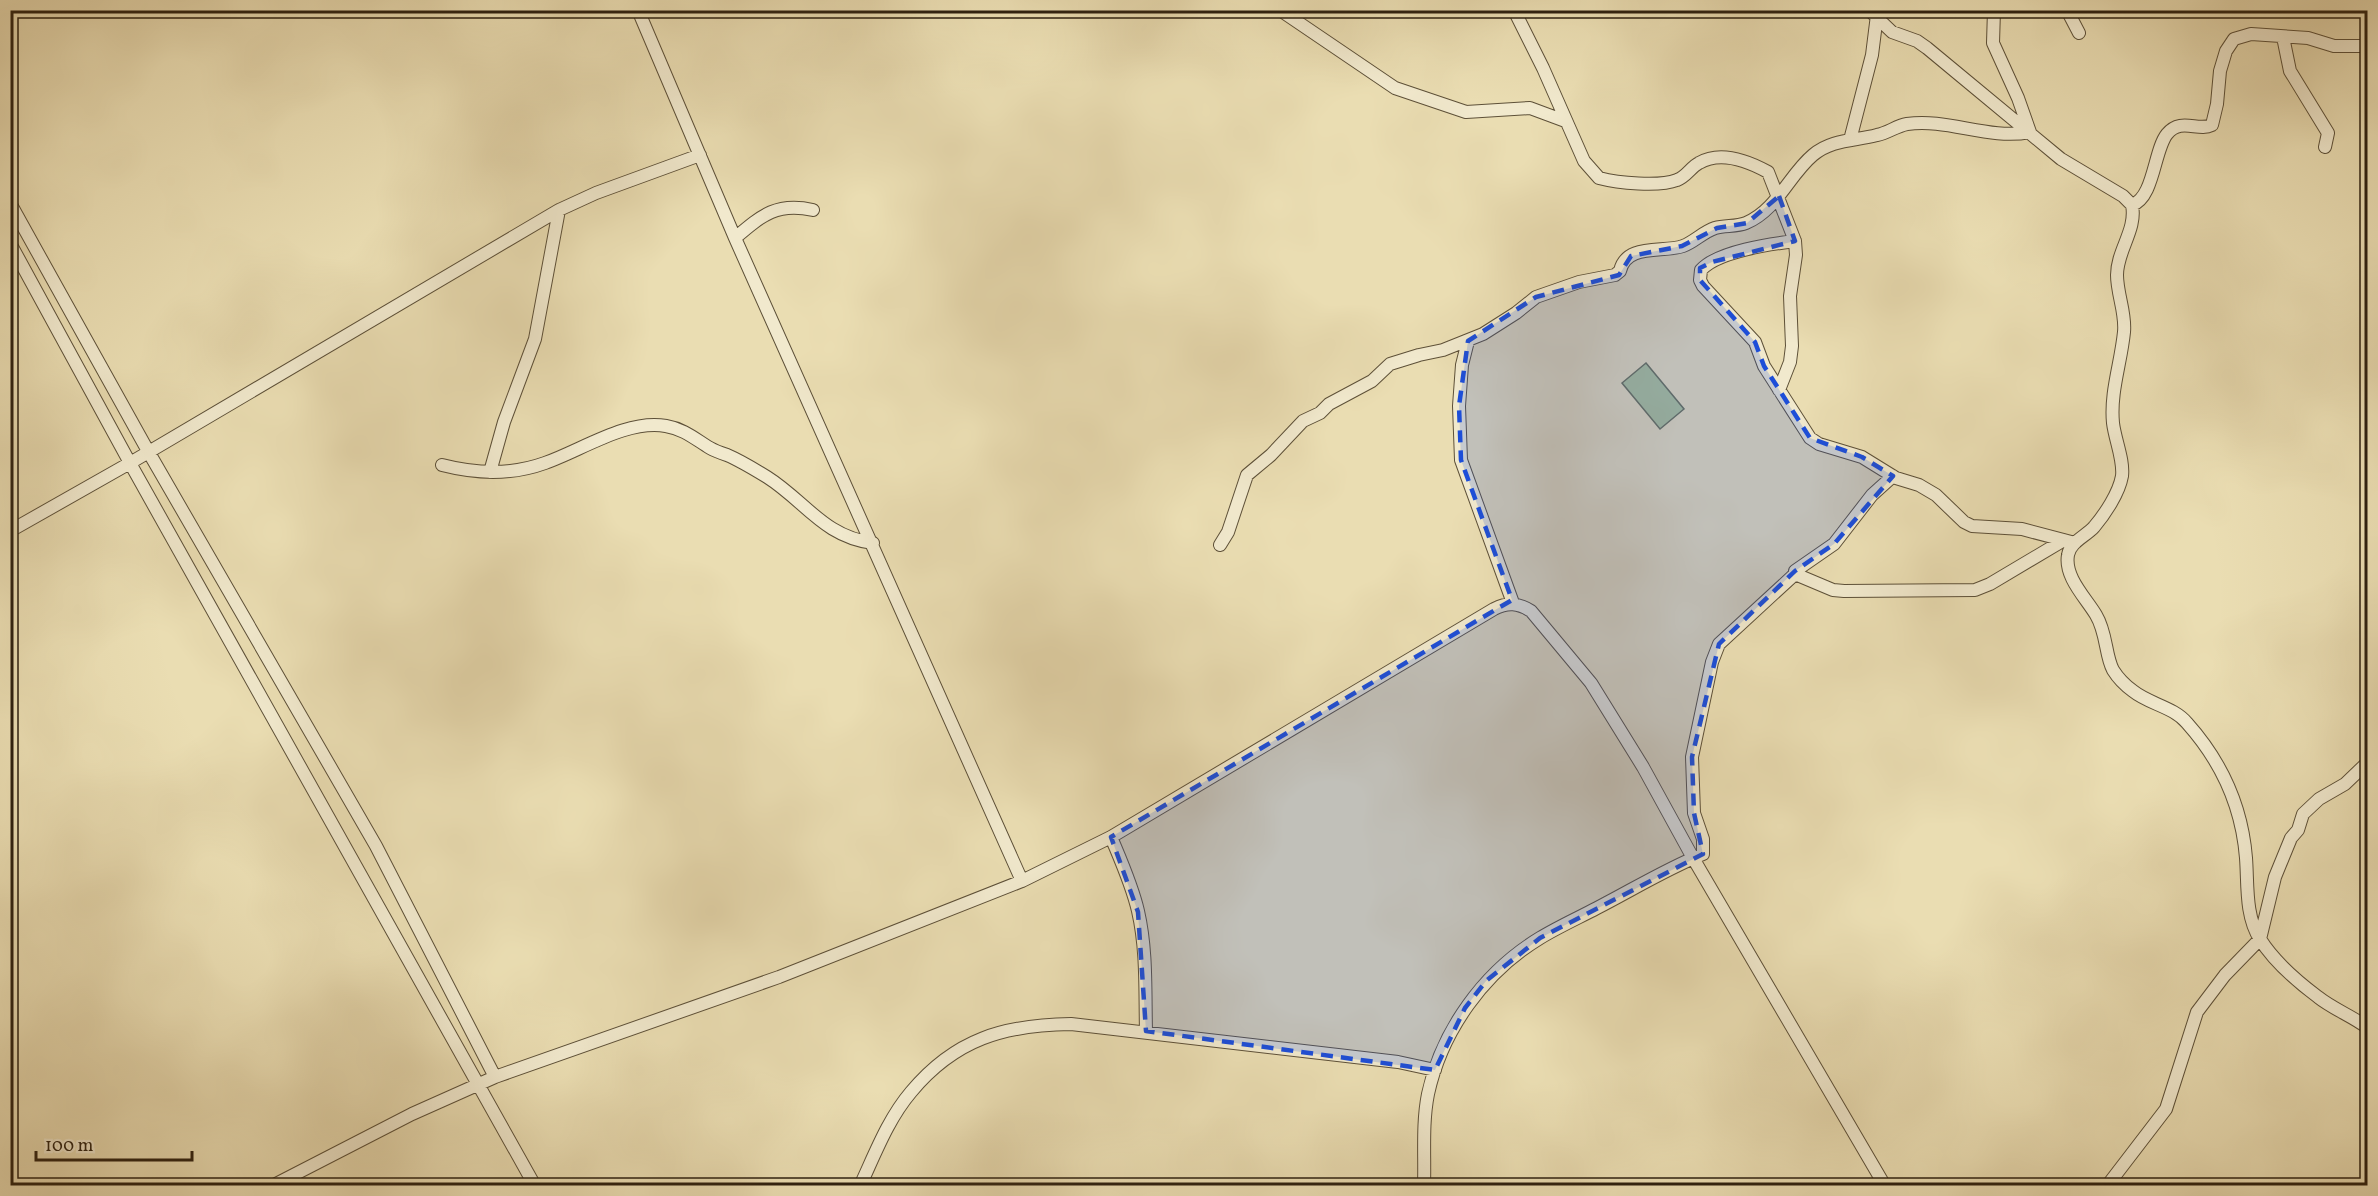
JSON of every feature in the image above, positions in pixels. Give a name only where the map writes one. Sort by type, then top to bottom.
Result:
[{"type":"street","points":[[638,10],[735,238],[1022,881]]},
{"type":"street","points":[[1280,10],[1395,88],[1466,112],[1530,108],[1565,121]]},
{"type":"street","points":[[1514,10],[1544,68],[1584,161],[1599,178],[1653,183],[1674,181],[1681,179],[1697,164],[1710,157],[1722,156],[1768,172],[1795,241],[1796,255],[1790,296],[1792,346],[1790,362],[1779,390]]},
{"type":"street","points":[[1795,574],[1833,590],[1844,591],[1975,590],[2093,528],[2108,508],[2122,476],[2112,407],[2124,331],[2117,292],[2117,272],[2121,252],[2132,224],[2132,205],[2117,192],[2061,159],[2030,132],[2006,116],[1928,48],[1917,41],[1892,32],[1877,15],[1869,10]]},
{"type":"street","points":[[1994,10],[1993,43],[2018,98],[2030,132]]},
{"type":"street","points":[[2067,10],[2079,33]]},
{"type":"street","points":[[1850,140],[1872,55],[1877,15]]},
{"type":"street","points":[[2132,205],[2140,200],[2152,177],[2160,146],[2167,135],[2180,126],[2188,124],[2208,127],[2212,125],[2220,71],[2226,51],[2234,39],[2251,34],[2308,38],[2334,46],[2367,45]]},
{"type":"street","points":[[2283,37],[2290,71],[2328,133],[2325,147]]},
{"type":"street","points":[[1220,545],[1228,532],[1247,475],[1271,455],[1304,421],[1320,413],[1329,404],[1372,381],[1390,364],[1468,341],[1494,328],[1536,297],[1579,282],[1615,275],[1620,271],[1623,262],[1631,256],[1653,249],[1682,246],[1717,228],[1729,228],[1747,223],[1766,210],[1811,156],[1831,144],[1875,136],[1893,128],[1923,123],[1997,133],[2030,132]]},
{"type":"street","points":[[10,531],[130,463],[559,210],[596,193],[700,155]]},
{"type":"street","points":[[10,203],[148,451],[376,846],[495,1077]]},
{"type":"street","points":[[735,238],[765,214],[780,208],[797,207],[813,210]]},
{"type":"street","points":[[490,472],[504,422],[535,339],[559,210]]},
{"type":"street","points":[[1795,241],[1763,245],[1731,254],[1704,266],[1700,274],[1703,286],[1755,342],[1764,366],[1810,438],[1819,444],[1862,458],[1893,476],[1919,485],[1936,495],[1964,522],[1972,526],[2022,529],[2069,541]]},
{"type":"street","points":[[10,243],[130,463],[535,1185]]},
{"type":"street","points":[[1468,341],[1462,364],[1459,406],[1461,460],[1513,603]]},
{"type":"street","points":[[442,465],[471,471],[514,471],[545,463],[633,427],[651,424],[668,426],[687,432],[710,448],[769,478],[818,520],[836,532],[854,540],[873,543]]},
{"type":"street","points":[[1425,1185],[1425,1119],[1428,1094],[1448,1038],[1465,1008],[1486,981],[1540,938],[1703,854],[1703,839],[1694,813],[1692,757],[1712,662],[1719,644],[1795,574],[1795,571],[1834,544],[1872,495],[1893,476]]},
{"type":"street","points":[[2069,541],[2067,556],[2069,569],[2082,595],[2104,629],[2112,668],[2132,691],[2179,715],[2187,722],[2211,755],[2234,796],[2245,845],[2251,915],[2260,939],[2285,968],[2319,998],[2367,1028]]},
{"type":"street","points":[[272,1185],[412,1114],[495,1077],[779,977],[1022,881],[1111,837],[1494,609],[1503,604],[1513,603],[1531,611],[1591,683],[1643,767],[1693,858],[1885,1185]]},
{"type":"street","points":[[2107,1185],[2166,1109],[2197,1012],[2224,975],[2260,939],[2275,877],[2291,838],[2298,830],[2303,814],[2319,799],[2345,784],[2367,762]]},
{"type":"street","points":[[1111,837],[1138,912],[1143,944],[1146,1031]]},
{"type":"street","points":[[860,1185],[891,1122],[910,1093],[934,1068],[962,1047],[994,1033],[1036,1024],[1071,1024],[1146,1031],[1398,1062],[1435,1070]]},
{"type":"highlighted area","points":[[1779,196],[1795,241],[1712,262],[1700,268],[1700,280],[1755,342],[1764,366],[1810,438],[1862,457],[1893,476],[1834,544],[1795,571],[1719,644],[1692,757],[1694,813],[1703,854],[1540,938],[1486,981],[1465,1008],[1435,1070],[1146,1031],[1138,912],[1111,837],[1512,600],[1461,460],[1459,406],[1468,341],[1536,297],[1619,275],[1631,256],[1682,246],[1717,228],[1747,223]]},
{"type":"green space","points":[[1646,363],[1684,409],[1660,429],[1622,383]]}]
